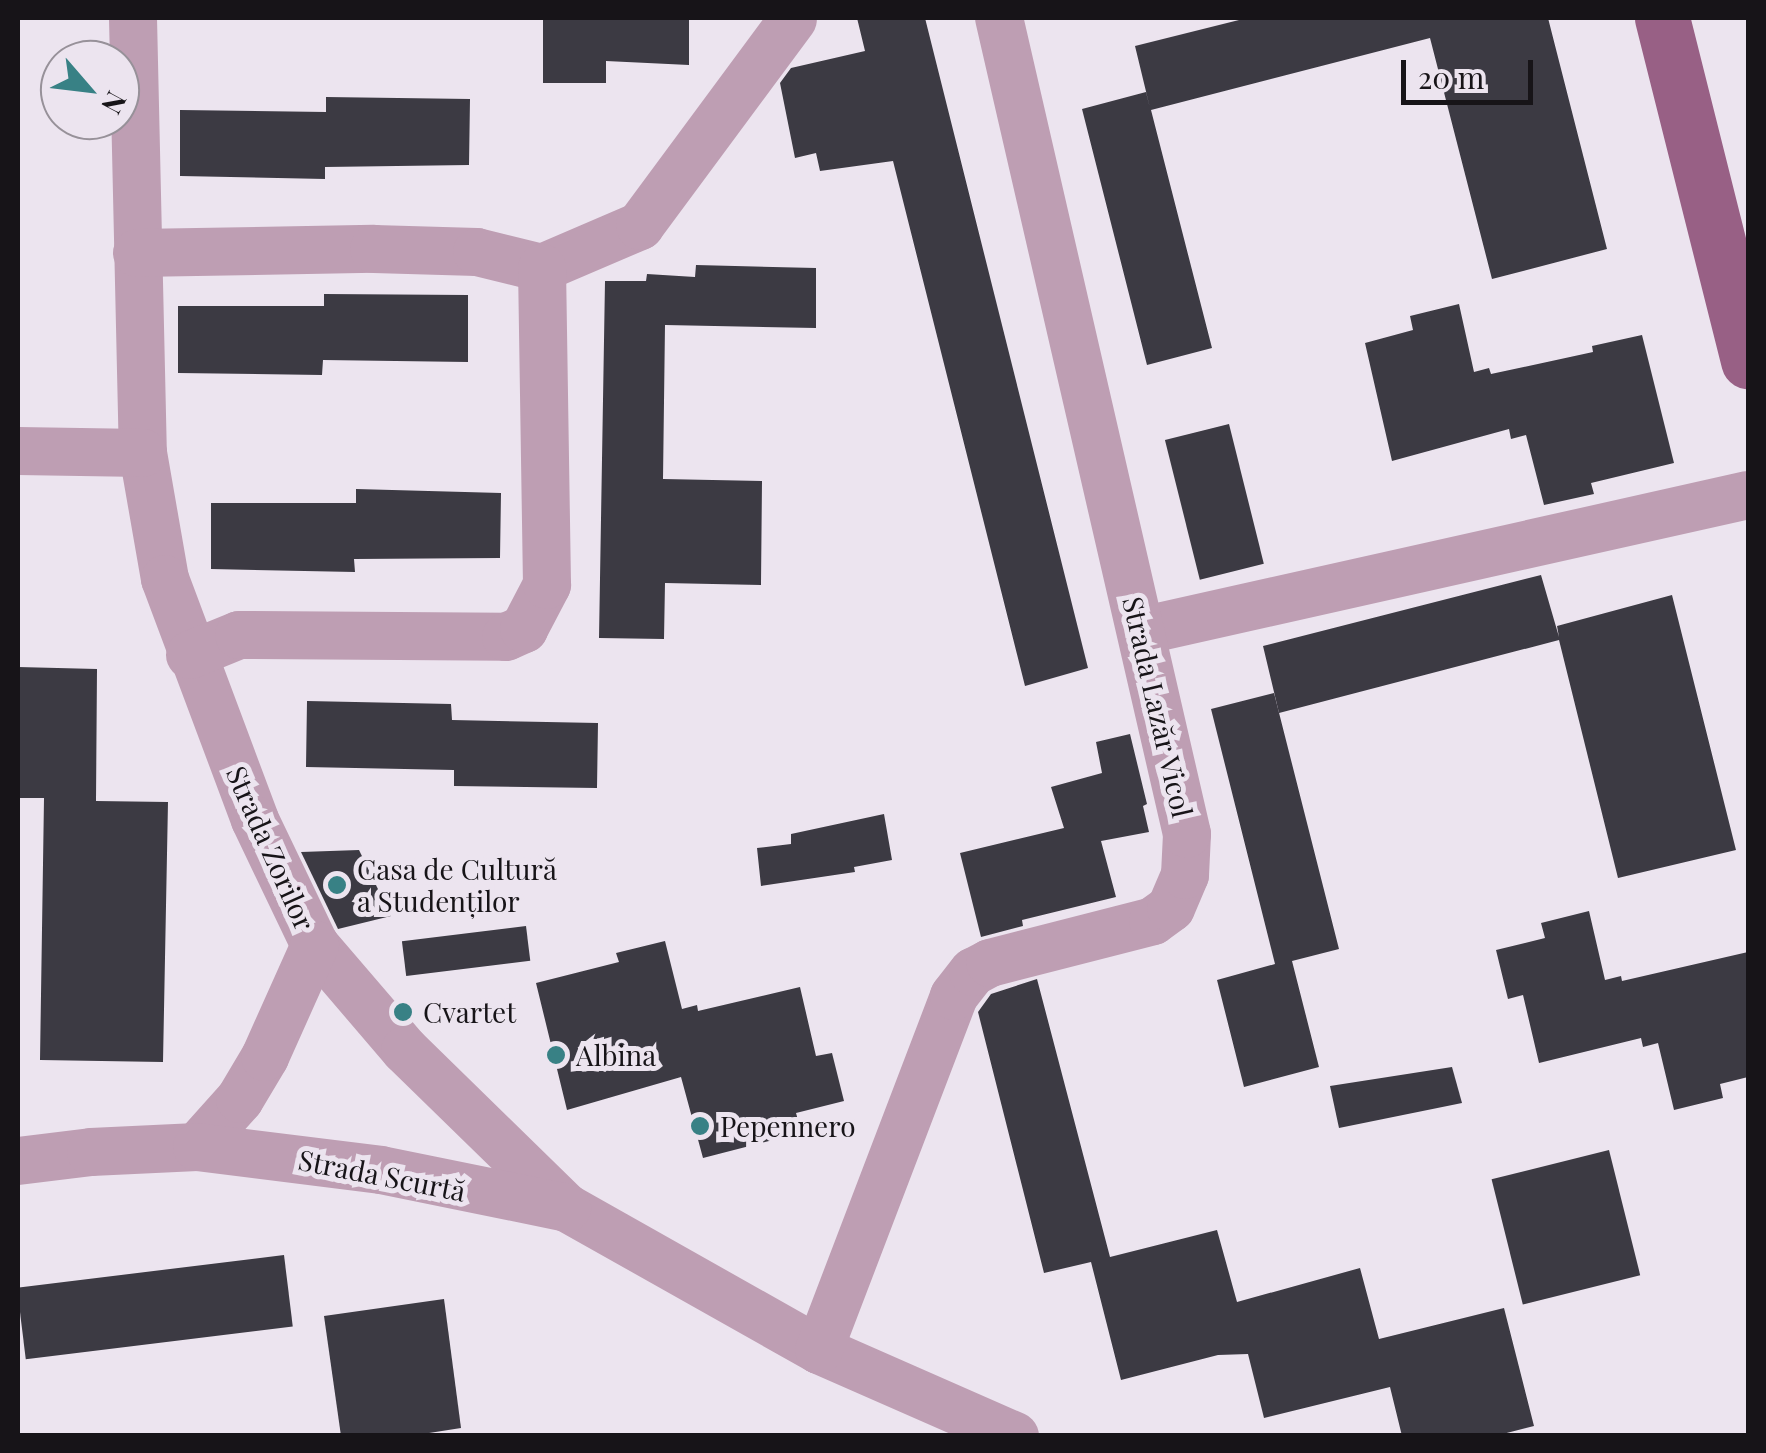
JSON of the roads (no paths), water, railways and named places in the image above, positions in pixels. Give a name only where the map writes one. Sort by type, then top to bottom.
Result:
[{"type":"main road","points":[[1662,18],[1748,361]]},
{"type":"street","name":"Strada Zorilor","points":[[133,18],[143,453],[165,580],[255,820],[315,945],[405,1050],[566,1208],[819,1350],[1014,1436]]},
{"type":"street","points":[[137,252],[476,252],[542,268],[640,226],[794,18]]},
{"type":"street","name":"Strada Lazăr Vicol","points":[[819,1350],[954,996],[990,963],[1153,922],[1171,908],[1185,875],[1188,834],[999,18]]},
{"type":"street","points":[[190,655],[239,635],[506,638],[524,628],[547,586],[542,268]]},
{"type":"street","points":[[18,451],[143,453]]},
{"type":"street","points":[[1140,631],[1748,495]]},
{"type":"street","points":[[198,1147],[240,1099],[266,1057],[315,945]]},
{"type":"street","name":"Strada Scurtă","points":[[18,1161],[91,1152],[198,1147],[381,1170],[566,1208]]},
{"type":"place","name":"Casa de Cultură a Studenților","points":[[337,885]]},
{"type":"place","name":"Cvartet","points":[[403,1012]]},
{"type":"place","name":"Albina","points":[[556,1055]]},
{"type":"place","name":"Pepennero","points":[[700,1126]]}]
